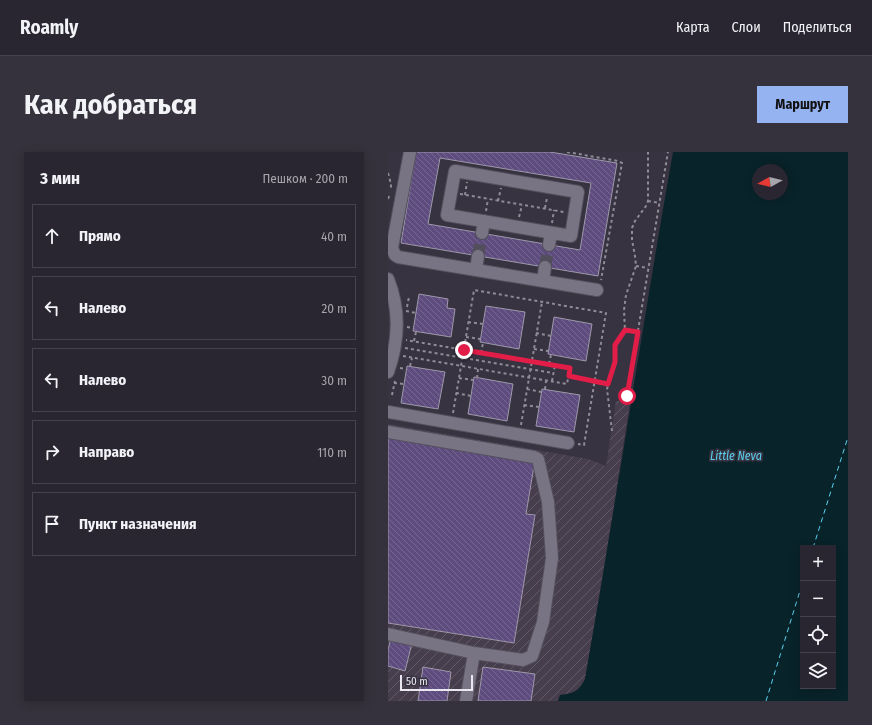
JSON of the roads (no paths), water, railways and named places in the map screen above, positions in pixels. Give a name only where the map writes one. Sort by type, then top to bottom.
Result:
[{"type":"lane","points":[[410,152],[391,257],[597,290]]},
{"type":"lane","points":[[455,171],[578,192],[570,236],[550,239],[483,227],[447,215],[455,171]]},
{"type":"lane","points":[[476,270],[478,256]]},
{"type":"lane","points":[[543,281],[545,268]]},
{"type":"lane","points":[[388,279],[396,312],[397,346],[392,370]]},
{"type":"lane","points":[[388,412],[568,443]]},
{"type":"lane","points":[[388,432],[534,457],[538,459],[548,502],[552,558],[543,622],[532,656],[523,660],[474,653],[388,634]]},
{"type":"lane","points":[[466,701],[474,653]]},
{"type":"water","name":"Little Neva","points":[[673,152],[848,152],[848,701],[558,701],[560,695],[575,691],[580,687],[585,679]]},
{"type":"tunnel","points":[[478,256],[482,233]]},
{"type":"tunnel","points":[[545,267],[549,245]]}]
